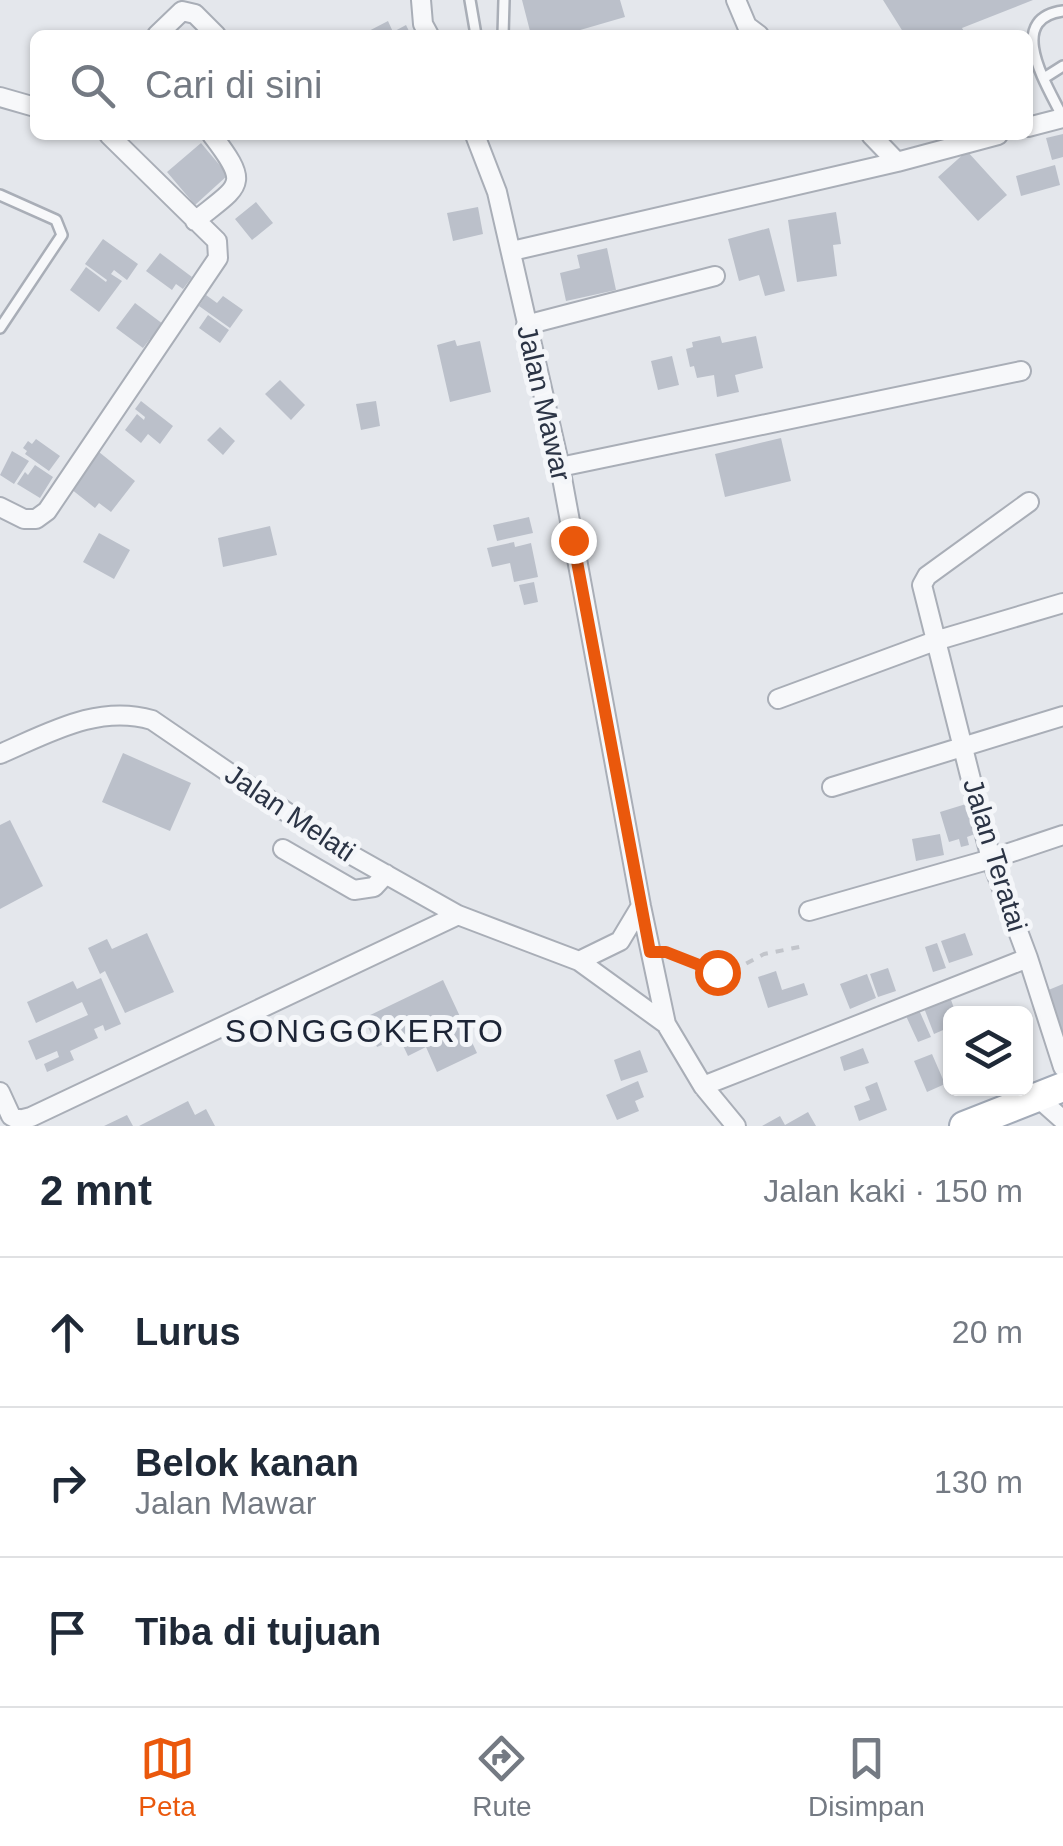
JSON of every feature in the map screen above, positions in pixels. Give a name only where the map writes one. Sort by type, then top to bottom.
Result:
[{"type":"main road","points":[[964,1126],[1063,1087]]},
{"type":"street","points":[[421,0],[426,30]]},
{"type":"street","points":[[736,0],[752,30]]},
{"type":"street","points":[[162,30],[182,11],[195,14],[211,30]]},
{"type":"street","points":[[0,97],[30,106]]},
{"type":"street","points":[[1033,126],[1063,118]]},
{"type":"street","points":[[0,506],[36,520],[47,511],[218,258],[217,241],[114,140]]},
{"type":"street","points":[[195,221],[231,192],[237,182],[236,166],[216,140]]},
{"type":"street","name":"Jalan Mawar","points":[[477,140],[497,192],[560,466],[666,1024],[703,1086],[736,1126]]},
{"type":"street","points":[[876,140],[897,162]]},
{"type":"street","points":[[512,251],[979,140]]},
{"type":"street","points":[[526,325],[715,276]]},
{"type":"street","points":[[560,466],[1020,371]]},
{"type":"street","name":"Jalan Teratai","points":[[1029,502],[927,576],[922,586],[991,859],[1063,1067]]},
{"type":"street","points":[[778,698],[935,641],[1063,604]]},
{"type":"street","name":"Jalan Melati","points":[[0,754],[101,715],[130,714],[152,720],[339,848],[458,915],[579,961],[666,1024]]},
{"type":"street","points":[[832,787],[1063,716]]},
{"type":"street","points":[[809,911],[1063,835]]},
{"type":"street","points":[[283,849],[354,890],[374,887],[386,874]]},
{"type":"street","points":[[579,961],[620,941],[641,906]]},
{"type":"street","points":[[0,1092],[11,1116],[19,1120],[31,1117],[458,915]]},
{"type":"street","points":[[703,1086],[1028,958]]},
{"type":"street","points":[[1036,1096],[1063,1120]]},
{"type":"lane","points":[[470,0],[475,30]]},
{"type":"lane","points":[[503,30],[504,0]]},
{"type":"lane","points":[[1033,31],[1044,17],[1063,11]]},
{"type":"lane","points":[[1033,52],[1063,118]]},
{"type":"lane","points":[[1044,78],[1063,66]]},
{"type":"lane","points":[[0,195],[56,220],[62,235],[0,328]]},
{"type":"path","points":[[650,952],[666,952],[717,972],[734,970],[764,954],[804,946]]},
{"type":"building","points":[[522,0],[620,0],[625,17],[580,30],[530,30]]},
{"type":"building","points":[[883,0],[1033,0],[963,30],[902,30]]},
{"type":"building","points":[[388,21],[392,30],[371,30]]},
{"type":"building","points":[[1063,134],[1063,157],[1052,160],[1046,138]]},
{"type":"building","points":[[201,143],[228,175],[195,205],[167,172]]},
{"type":"building","points":[[967,151],[1007,195],[978,221],[938,177]]},
{"type":"building","points":[[1055,165],[1060,185],[1021,196],[1016,176]]},
{"type":"building","points":[[256,202],[273,223],[252,240],[235,219]]},
{"type":"building","points":[[478,207],[483,234],[453,241],[447,213]]},
{"type":"building","points":[[836,212],[841,244],[833,245],[837,276],[797,282],[788,220]]},
{"type":"building","points":[[769,228],[785,291],[765,296],[759,275],[739,281],[728,239]]},
{"type":"building","points":[[103,239],[138,264],[127,280],[114,270],[111,274],[122,281],[99,312],[70,290],[86,267],[106,282],[85,264]]},
{"type":"building","points":[[607,248],[616,290],[566,301],[560,273],[580,268],[577,255]]},
{"type":"building","points":[[160,253],[192,277],[183,289],[176,284],[172,290],[146,271]]},
{"type":"building","points":[[206,295],[217,303],[223,296],[243,310],[230,328],[199,306]]},
{"type":"building","points":[[135,303],[167,327],[155,343],[150,339],[143,348],[116,328]]},
{"type":"building","points":[[208,315],[229,330],[220,343],[199,328]]},
{"type":"building","points":[[720,336],[722,343],[756,336],[763,368],[735,375],[739,392],[717,397],[714,375],[697,378],[686,349],[693,347],[692,342]]},
{"type":"building","points":[[455,340],[457,346],[480,341],[491,392],[450,402],[437,345]]},
{"type":"building","points":[[672,356],[679,385],[658,390],[651,361]]},
{"type":"building","points":[[280,380],[305,405],[291,420],[265,394]]},
{"type":"building","points":[[141,401],[173,426],[160,444],[148,434],[141,443],[125,430],[137,414],[144,420],[135,409]]},
{"type":"building","points":[[376,401],[380,426],[361,430],[356,404]]},
{"type":"building","points":[[220,427],[235,441],[223,455],[207,440]]},
{"type":"building","points":[[781,438],[791,481],[725,497],[715,454]]},
{"type":"building","points":[[36,439],[60,456],[49,471],[25,454],[23,448],[28,441],[32,444]]},
{"type":"building","points":[[12,451],[29,461],[14,484],[0,475]]},
{"type":"building","points":[[99,452],[135,481],[111,512],[99,503],[95,508],[71,489]]},
{"type":"building","points":[[35,465],[53,477],[40,498],[17,484]]},
{"type":"building","points":[[529,517],[533,533],[497,541],[493,525]]},
{"type":"building","points":[[270,526],[277,555],[223,567],[218,538]]},
{"type":"building","points":[[99,533],[130,550],[114,579],[83,562]]},
{"type":"building","points":[[514,542],[515,547],[531,543],[538,577],[514,582],[510,563],[492,567],[487,548]]},
{"type":"building","points":[[534,582],[538,602],[524,605],[519,585]]},
{"type":"building","points":[[123,753],[191,783],[170,831],[102,802]]},
{"type":"building","points":[[966,804],[975,834],[967,837],[969,845],[961,847],[959,839],[949,842],[940,812]]},
{"type":"building","points":[[10,820],[43,886],[0,909],[0,825]]},
{"type":"building","points":[[940,834],[944,855],[916,861],[912,839]]},
{"type":"building","points":[[147,933],[174,992],[125,1013],[105,971],[100,974],[88,948],[107,939],[112,949]]},
{"type":"building","points":[[965,933],[973,955],[949,963],[941,941]]},
{"type":"building","points":[[937,943],[946,968],[933,972],[925,947]]},
{"type":"building","points":[[888,968],[896,991],[878,997],[870,974]]},
{"type":"building","points":[[776,971],[782,990],[804,983],[808,995],[768,1008],[758,977]]},
{"type":"building","points":[[867,974],[876,998],[850,1009],[840,984]]},
{"type":"building","points":[[101,978],[121,1024],[105,1031],[103,1025],[94,1029],[98,1038],[70,1051],[74,1060],[47,1072],[44,1064],[59,1057],[57,1051],[36,1060],[28,1041],[88,1015],[82,1002],[36,1023],[27,1002],[73,981],[77,989]]},
{"type":"building","points":[[443,980],[477,1053],[437,1072],[426,1047],[408,1056],[399,1037],[377,1047],[364,1018]]},
{"type":"building","points":[[1063,984],[1063,1038],[1062,1038],[1046,991]]},
{"type":"building","points":[[950,997],[953,1006],[943,1006],[943,1030],[934,1034],[924,1008]]},
{"type":"building","points":[[919,1010],[931,1037],[918,1042],[906,1016]]},
{"type":"building","points":[[863,1048],[869,1063],[844,1071],[840,1057]]},
{"type":"building","points":[[640,1050],[648,1072],[621,1081],[614,1060]]},
{"type":"building","points":[[932,1054],[943,1085],[927,1092],[914,1061]]},
{"type":"building","points":[[638,1081],[644,1097],[635,1101],[639,1111],[617,1120],[606,1095]]},
{"type":"building","points":[[877,1082],[887,1110],[859,1121],[854,1106],[870,1100],[865,1087]]},
{"type":"building","points":[[188,1101],[195,1115],[206,1109],[215,1126],[139,1126]]},
{"type":"building","points":[[808,1112],[816,1126],[762,1126],[780,1116],[785,1125]]},
{"type":"building","points":[[127,1115],[133,1126],[104,1126]]},
{"type":"district","name":"SONGGOKERTO","points":[[365,1031]]},
{"type":"route","points":[[573,540],[650,952],[666,952],[717,972]]}]
